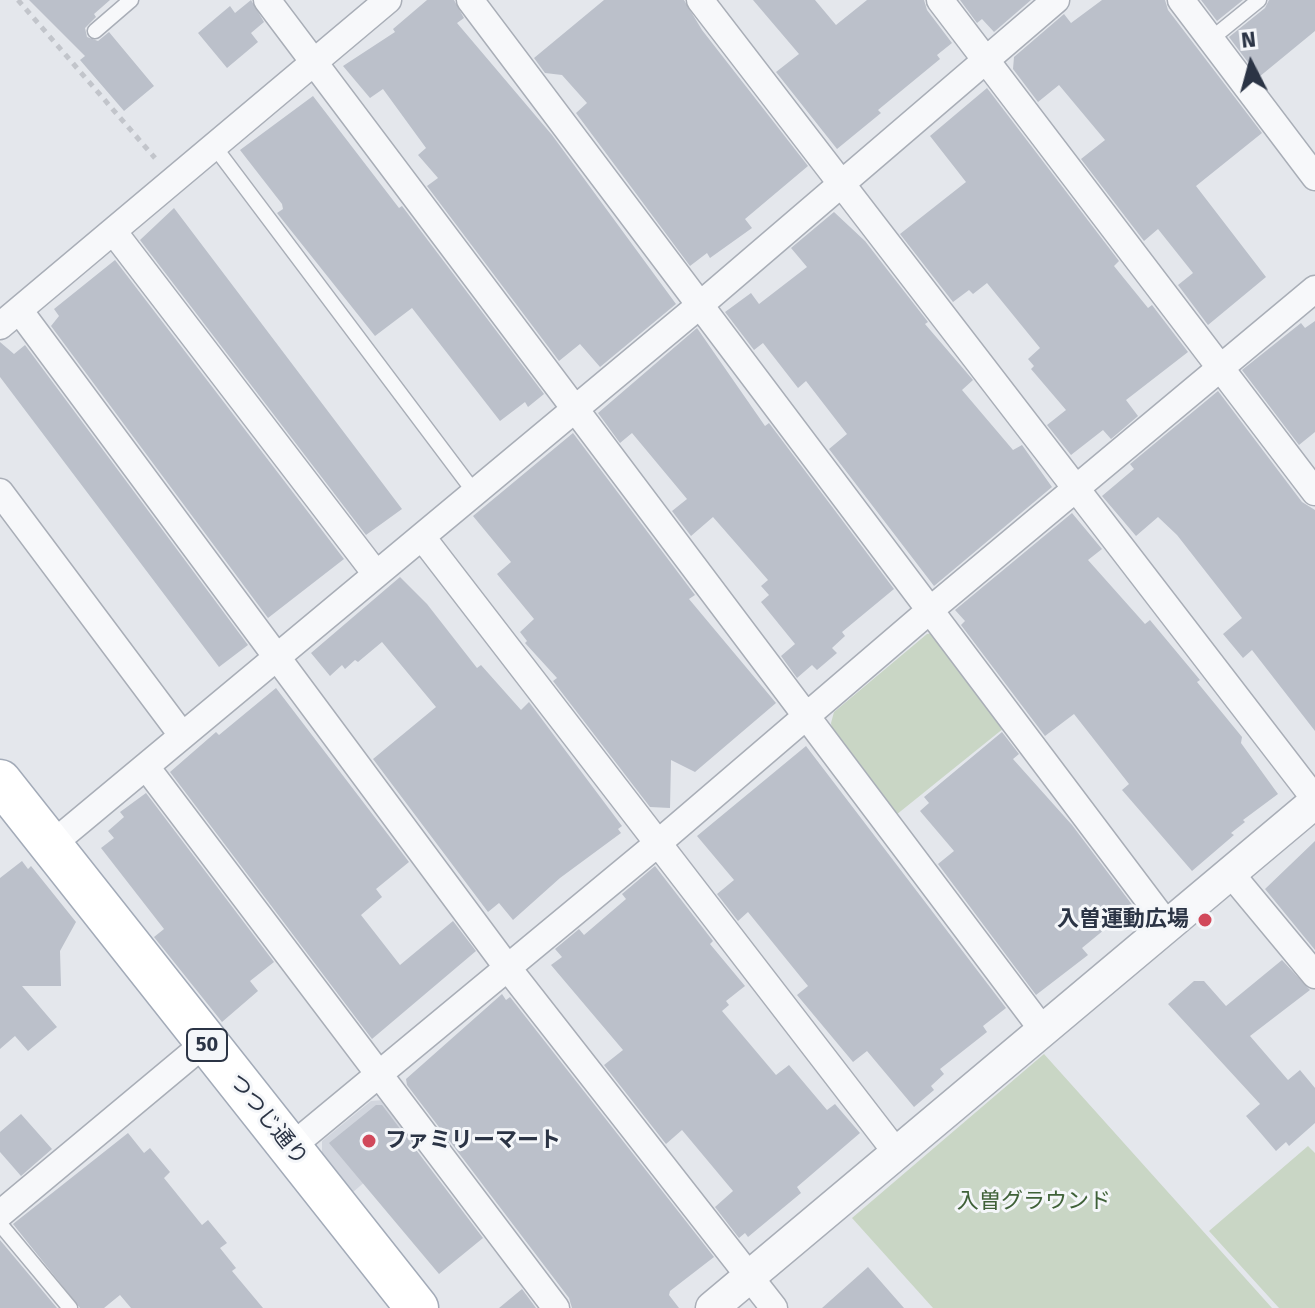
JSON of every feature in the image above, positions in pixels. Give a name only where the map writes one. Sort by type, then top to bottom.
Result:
[{"type":"main road","name":"つつじ通り","points":[[0,781],[417,1308]]},
{"type":"street","points":[[267,0],[1042,1029]]},
{"type":"street","points":[[388,0],[10,318],[278,658],[507,967],[747,1278],[774,1308]]},
{"type":"street","points":[[470,0],[1168,926]]},
{"type":"street","points":[[700,0],[1315,800],[1231,874],[712,1308]]},
{"type":"street","points":[[940,0],[1315,492]]},
{"type":"street","points":[[50,846],[700,305],[1056,0]]},
{"type":"street","points":[[1181,0],[1315,177]]},
{"type":"street","points":[[113,231],[376,574]]},
{"type":"street","points":[[291,1147],[657,844],[1074,488],[1315,289]]},
{"type":"street","points":[[0,492],[182,735]]},
{"type":"street","points":[[422,537],[896,1152]]},
{"type":"street","points":[[147,768],[556,1308]]},
{"type":"street","points":[[1231,874],[1315,975]]},
{"type":"street","points":[[0,1214],[205,1043]]},
{"type":"lane","points":[[95,31],[131,0]]},
{"type":"lane","points":[[1211,39],[1259,0]]},
{"type":"lane","points":[[214,146],[475,493]]},
{"type":"lane","points":[[0,1224],[70,1308]]},
{"type":"path","points":[[18,0],[173,180]]},
{"type":"shaded area","name":"ファミリーマート","points":[[384,1100],[414,1140],[353,1192],[322,1154],[322,1141],[371,1101]]},
{"type":"green space","points":[[934,633],[1004,728],[896,815],[833,734],[831,723],[834,712],[927,634]]},
{"type":"green space","name":"入曽グラウンド","points":[[1044,1054],[1272,1308],[933,1308],[852,1218]]},
{"type":"green space","points":[[1308,1146],[1315,1153],[1315,1308],[1279,1308],[1209,1231]]},
{"type":"building","points":[[29,0],[110,0],[94,14],[96,17],[85,28],[87,37],[98,41],[109,32],[154,86],[124,111],[80,60],[85,56]]},
{"type":"building","points":[[251,0],[264,22],[251,33],[258,42],[227,68],[198,33],[230,6],[235,13]]},
{"type":"building","points":[[427,0],[454,0],[464,18],[457,23],[552,135],[676,304],[600,367],[580,344],[559,361],[427,186],[438,178],[418,155],[426,148],[383,89],[370,98],[343,66],[395,32],[393,29]]},
{"type":"building","points":[[604,0],[684,0],[702,30],[808,166],[745,219],[752,228],[710,258],[707,253],[690,266],[576,113],[587,103],[562,75],[545,73],[534,58]]},
{"type":"building","points":[[753,0],[815,0],[836,25],[867,0],[924,0],[927,10],[952,43],[937,55],[940,59],[837,149],[776,72],[799,54]]},
{"type":"building","points":[[960,0],[1031,0],[994,32],[982,19],[977,23]]},
{"type":"building","points":[[1102,0],[1165,0],[1168,10],[1262,133],[1196,186],[1266,277],[1208,325],[1178,285],[1193,273],[1158,229],[1144,241],[1081,159],[1105,140],[1059,85],[1038,102],[1013,69],[1014,57],[1064,14],[1071,23]]},
{"type":"building","points":[[1201,0],[1243,0],[1217,21]]},
{"type":"building","points":[[1269,0],[1315,0],[1315,31],[1259,77],[1229,37],[1265,8]]},
{"type":"building","points":[[987,88],[1119,261],[1114,266],[1148,308],[1152,305],[1188,352],[1126,400],[1138,416],[1111,439],[1103,430],[1071,455],[1047,425],[1066,410],[1031,369],[1034,366],[1028,359],[1040,348],[987,283],[973,294],[969,290],[953,302],[900,234],[966,182],[930,136]]},
{"type":"building","points":[[313,96],[399,208],[402,206],[544,394],[528,407],[525,402],[500,421],[412,308],[375,336],[277,213],[283,209],[282,204],[240,150]]},
{"type":"building","points":[[174,208],[402,509],[366,535],[140,240]]},
{"type":"building","points":[[834,212],[865,241],[928,322],[925,324],[973,380],[962,390],[1013,450],[1022,445],[1052,487],[934,586],[829,449],[847,434],[806,381],[798,388],[763,343],[754,350],[725,312],[751,293],[759,304],[807,267],[791,248]]},
{"type":"building","points":[[115,260],[344,559],[268,618],[51,326],[59,316],[54,309]]},
{"type":"building","points":[[1315,321],[1315,432],[1299,445],[1242,370],[1301,323],[1305,328]]},
{"type":"building","points":[[697,328],[765,426],[769,423],[894,589],[842,632],[845,636],[832,648],[837,653],[817,670],[812,665],[797,678],[781,656],[795,644],[761,602],[769,595],[761,586],[768,580],[713,517],[691,536],[672,511],[687,499],[632,433],[620,443],[598,413]]},
{"type":"building","points":[[0,342],[14,354],[25,345],[248,645],[219,667],[0,377]]},
{"type":"building","points":[[1218,391],[1302,502],[1315,510],[1315,731],[1252,650],[1243,658],[1223,634],[1242,618],[1177,535],[1158,517],[1136,536],[1102,496],[1134,469],[1130,464]]},
{"type":"building","points":[[573,433],[695,595],[689,599],[776,703],[695,772],[671,760],[670,808],[650,807],[553,681],[557,678],[525,643],[527,641],[520,632],[534,619],[497,574],[511,562],[473,516]]},
{"type":"building","points":[[1072,513],[1102,549],[1088,560],[1145,624],[1150,620],[1200,680],[1197,682],[1242,737],[1241,743],[1278,794],[1243,820],[1245,822],[1231,833],[1234,835],[1192,871],[1122,790],[1129,784],[1074,714],[1045,736],[961,625],[965,621],[955,610]]},
{"type":"building","points":[[400,577],[427,604],[477,668],[481,665],[521,710],[529,702],[622,826],[618,829],[621,833],[560,878],[513,920],[499,903],[488,912],[373,759],[436,707],[382,642],[358,662],[355,660],[345,669],[342,665],[330,676],[311,653]]},
{"type":"building","points":[[276,688],[409,862],[376,889],[382,897],[361,915],[400,965],[453,921],[476,951],[372,1039],[170,772],[216,732],[219,735]]},
{"type":"building","points":[[1002,732],[1019,754],[1013,759],[1072,825],[1133,906],[1082,948],[1088,955],[1036,995],[938,864],[954,851],[920,811],[929,803],[924,797]]},
{"type":"building","points":[[806,746],[1006,1008],[983,1026],[987,1032],[940,1069],[944,1074],[931,1086],[934,1090],[914,1107],[867,1051],[853,1062],[797,995],[808,986],[748,912],[738,921],[717,894],[734,880],[697,836]]},
{"type":"building","points":[[146,793],[274,962],[250,981],[258,991],[222,1022],[154,937],[164,929],[101,848],[114,838],[108,831],[124,817],[120,812]]},
{"type":"building","points":[[1315,841],[1315,950],[1265,889]]},
{"type":"building","points":[[22,861],[28,869],[31,866],[76,922],[60,951],[61,986],[22,986],[57,1027],[28,1051],[15,1036],[0,1049],[0,878]]},
{"type":"building","points":[[655,866],[713,941],[710,944],[745,986],[726,1001],[729,1005],[722,1011],[776,1075],[789,1065],[827,1110],[835,1104],[860,1133],[797,1187],[801,1193],[748,1237],[745,1233],[739,1238],[715,1207],[733,1191],[682,1130],[666,1144],[604,1065],[623,1050],[551,965],[562,957],[555,949],[579,929],[584,935],[626,899],[622,894]]},
{"type":"building","points":[[1282,960],[1310,990],[1250,1036],[1288,1080],[1300,1070],[1315,1088],[1315,1123],[1289,1146],[1286,1142],[1276,1151],[1246,1116],[1260,1104],[1168,1004],[1194,981],[1204,981],[1226,1006]]},
{"type":"building","points":[[502,994],[506,1000],[510,997],[714,1257],[670,1291],[669,1295],[679,1308],[572,1308],[569,1298],[407,1085],[406,1079]]},
{"type":"building","points":[[376,1105],[382,1105],[483,1238],[439,1274],[329,1143]]},
{"type":"building","points":[[21,1114],[52,1149],[21,1176],[0,1152],[0,1132]]},
{"type":"building","points":[[128,1133],[144,1153],[150,1148],[170,1172],[164,1178],[202,1225],[208,1220],[227,1243],[220,1248],[236,1268],[232,1271],[263,1308],[131,1308],[120,1295],[104,1308],[80,1308],[13,1224]]},
{"type":"building","points":[[0,1240],[57,1308],[0,1308]]},
{"type":"building","points":[[868,1267],[904,1308],[822,1308]]},
{"type":"building","points":[[522,1289],[536,1308],[499,1308]]},
{"type":"place","name":"入曽運動広場","points":[[1205,920]]},
{"type":"place","name":"ファミリーマート","points":[[369,1141]]}]
